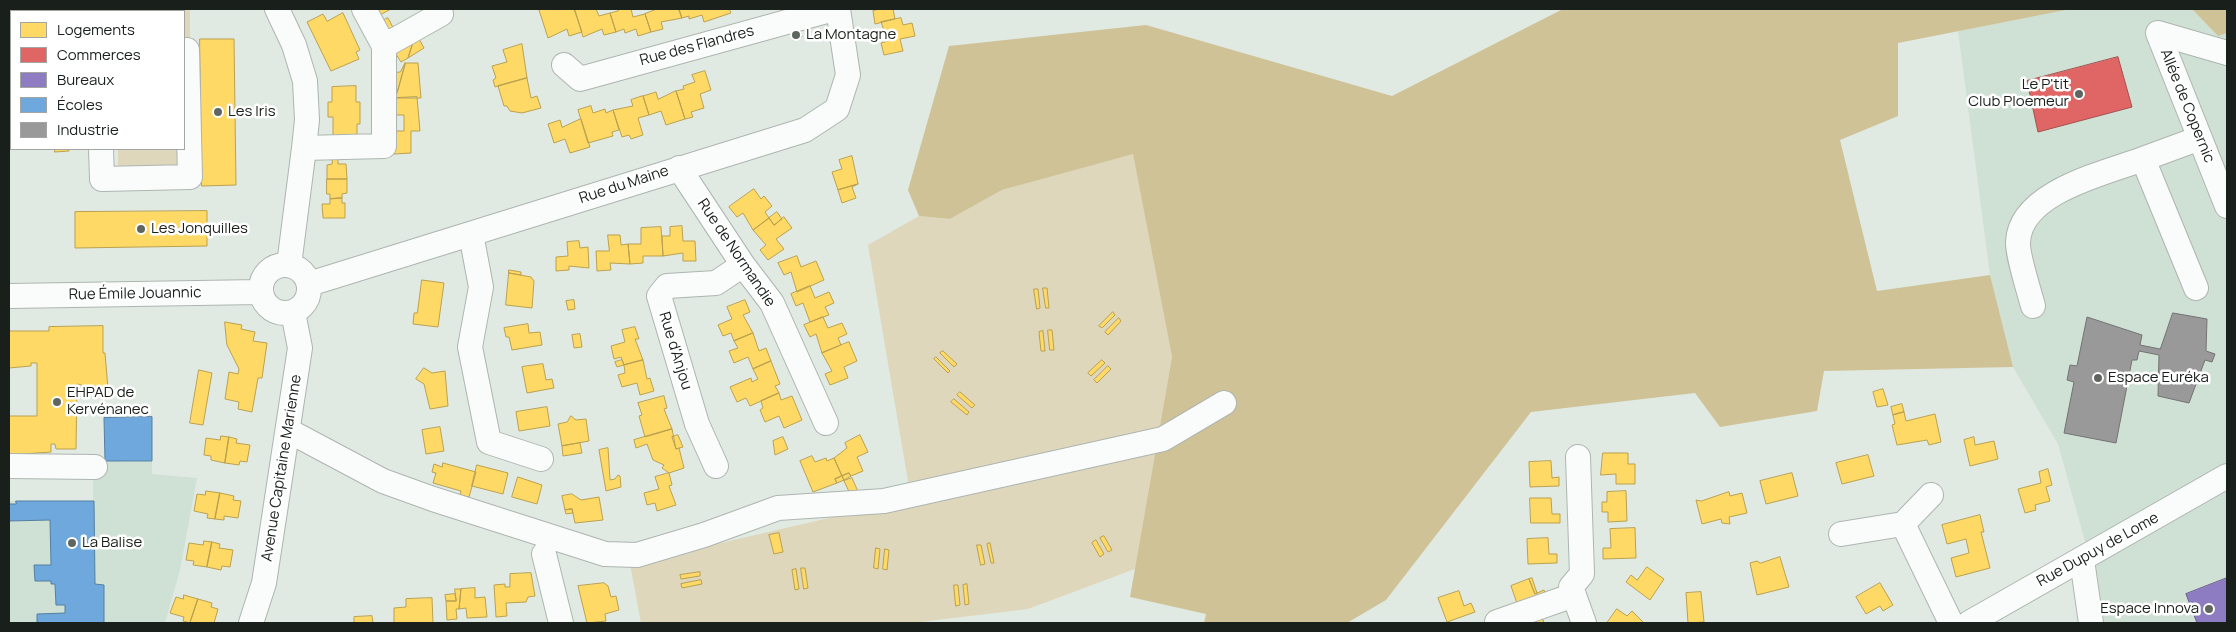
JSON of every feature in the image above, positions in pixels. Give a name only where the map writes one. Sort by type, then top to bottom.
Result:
[{"type":"street","points":[[277,9],[294,45],[305,81],[307,120],[289,265]]},
{"type":"street","points":[[304,148],[384,146],[384,46],[364,9]]},
{"type":"street","name":"Rue des Flandres","points":[[564,65],[580,79],[836,9]]},
{"type":"street","name":"Rue du Maine","points":[[309,284],[805,130],[837,109],[848,75],[836,9]]},
{"type":"street","points":[[384,46],[441,14]]},
{"type":"street","name":"Allée de Copernic","points":[[2227,53],[2158,33],[2227,206]]},
{"type":"street","points":[[100,150],[102,179],[190,177],[187,50],[185,50]]},
{"type":"street","points":[[2033,306],[2018,242],[2024,222],[2038,204],[2053,193],[2200,138]]},
{"type":"street","points":[[2143,158],[2196,288]]},
{"type":"street","name":"Rue de Normandie","points":[[679,168],[743,265],[772,303],[826,423]]},
{"type":"street","points":[[471,234],[481,287],[470,346],[489,442],[541,459]]},
{"type":"street","points":[[289,265],[298,268],[305,275],[309,284],[308,298],[299,309],[293,312],[276,312],[263,300],[260,292],[261,284],[268,271],[274,267],[289,265]]},
{"type":"street","name":"Rue d'Anjou","points":[[716,466],[697,424],[659,296],[667,286],[716,283],[743,265]]},
{"type":"street","name":"Rue Émile Jouannic","points":[[9,296],[260,292]]},
{"type":"street","name":"Avenue Capitaine Marienne","points":[[251,623],[264,583],[289,430],[300,348],[293,312]]},
{"type":"street","points":[[289,430],[383,481],[433,499],[605,554],[637,555],[704,535],[778,508],[884,501],[1163,439],[1224,403]]},
{"type":"street","points":[[1578,457],[1582,574],[1571,587],[1584,623]]},
{"type":"street","points":[[9,466],[95,467]]},
{"type":"street","name":"Rue Dupuy de Lome","points":[[1969,623],[2227,476]]},
{"type":"street","points":[[1841,534],[1903,524],[1931,495]]},
{"type":"street","points":[[1903,524],[1951,623]]},
{"type":"street","points":[[544,554],[561,623]]},
{"type":"street","points":[[2082,560],[2091,623]]},
{"type":"street","points":[[1497,622],[1574,595]]},
{"type":"shaded area","points":[[190,9],[190,39],[185,38],[185,10],[116,10]]},
{"type":"shaded area","points":[[1563,9],[2071,9],[1898,43],[1898,116],[1840,140],[1877,291],[1990,275],[2013,367],[1824,371],[1817,411],[1720,427],[1695,393],[1531,412],[1386,600],[1347,623],[1204,623],[1206,614],[1130,597],[1172,357],[1133,154],[1002,190],[950,219],[919,216],[908,190],[949,46],[1146,25],[1392,96]]},
{"type":"shaded area","points":[[2071,9],[2192,9],[2218,36],[2227,33],[2227,623],[2103,623],[2098,588],[2058,444],[2013,367],[1990,275],[1958,31]]},
{"type":"shaded area","points":[[2192,9],[2227,9],[2227,33],[2218,36]]},
{"type":"shaded area","points":[[118,150],[182,150],[184,168],[123,171],[118,166]]},
{"type":"shaded area","points":[[1133,153],[1172,357],[1135,569],[1028,609],[912,623],[641,623],[630,564],[911,499],[868,245],[919,216],[950,219],[1002,190]]},
{"type":"shaded area","points":[[93,461],[152,462],[152,474],[197,478],[180,570],[165,623],[9,623],[9,501],[93,501]]},
{"type":"building: Logements","points":[[373,9],[391,9],[378,16]]},
{"type":"building: Logements","points":[[574,9],[582,32],[569,36],[567,29],[548,38],[539,10]]},
{"type":"building: Logements","points":[[596,9],[599,16],[610,13],[616,32],[604,35],[602,29],[583,37],[575,10]]},
{"type":"building: Logements","points":[[617,9],[631,9],[633,17],[645,14],[651,32],[638,36],[636,29],[625,33],[624,29],[616,32],[610,13],[618,11]]},
{"type":"building: Logements","points":[[657,9],[679,9],[682,18],[661,22],[663,29],[651,32],[645,14]]},
{"type":"building: Logements","points":[[679,9],[729,9],[731,13],[704,22],[702,15],[689,19],[689,16],[682,18]]},
{"type":"building: Logements","points":[[893,9],[895,19],[875,24],[873,11]]},
{"type":"building: Logements","points":[[343,13],[360,50],[356,52],[359,59],[331,71],[307,22],[323,14],[327,21]]},
{"type":"building: Logements","points":[[388,18],[396,33],[389,37],[380,22]]},
{"type":"building: Logements","points":[[901,18],[903,25],[912,23],[915,36],[900,39],[903,51],[884,55],[881,43],[888,41],[881,22]]},
{"type":"building: Logements","points":[[9,20],[10,20],[10,144]]},
{"type":"building: Logements","name":"La Montagne","points":[[799,29],[802,37],[793,40],[791,32]]},
{"type":"building: Logements","points":[[418,37],[424,48],[408,58],[414,39]]},
{"type":"building: Logements","name":"Les Iris","points":[[200,39],[234,39],[236,185],[202,186]]},
{"type":"building: Logements","points":[[414,39],[408,58],[401,62],[394,51]]},
{"type":"building: Logements","points":[[522,44],[527,78],[495,87],[493,80],[496,78],[492,66],[507,62],[503,50]]},
{"type":"building: Logements","points":[[405,63],[398,90],[390,90],[389,73],[400,72]]},
{"type":"building: Logements","points":[[406,63],[418,63],[421,98],[396,98]]},
{"type":"building: Logements","points":[[705,71],[711,90],[700,94],[704,108],[691,112],[693,117],[685,119],[676,91],[684,89],[683,86],[695,82],[692,75]]},
{"type":"building: Logements","points":[[527,78],[531,98],[537,96],[541,108],[522,113],[510,111],[507,106],[504,106],[498,86]]},
{"type":"building: Logements","points":[[356,86],[356,102],[360,102],[360,124],[357,124],[357,140],[333,140],[333,117],[328,117],[328,102],[332,102],[332,87]]},
{"type":"building: Logements","points":[[676,91],[685,119],[666,125],[661,111],[649,115],[643,96],[656,92],[658,99]]},
{"type":"building: Logements","points":[[643,96],[649,115],[638,118],[643,135],[631,139],[629,135],[622,137],[613,110],[633,106],[631,100]]},
{"type":"building: Logements","points":[[417,97],[420,131],[411,131],[411,153],[394,154],[394,131],[404,131],[404,115],[395,115],[396,98]]},
{"type":"building: Logements","points":[[591,106],[593,113],[605,109],[606,113],[613,110],[619,130],[612,132],[613,136],[588,143],[578,110]]},
{"type":"building: Logements","points":[[581,119],[590,147],[570,153],[565,139],[554,143],[548,124],[560,120],[562,127]]},
{"type":"building: Logements","points":[[55,150],[69,150],[69,151],[55,152]]},
{"type":"building: Logements","points":[[332,156],[338,156],[338,164],[346,164],[347,179],[327,179],[327,165],[332,164]]},
{"type":"building: Logements","points":[[852,156],[858,184],[838,190],[832,172],[842,169],[839,160]]},
{"type":"building: Logements","points":[[327,179],[347,179],[347,193],[342,194],[342,198],[330,199],[330,194],[327,194]]},
{"type":"building: Logements","points":[[858,184],[852,187],[856,198],[842,203],[838,190]]},
{"type":"building: Logements","points":[[754,189],[761,199],[764,196],[772,206],[765,212],[769,218],[753,230],[743,213],[737,217],[729,207]]},
{"type":"building: Logements","points":[[342,198],[342,203],[345,203],[345,218],[323,218],[322,204],[330,204],[330,199]]},
{"type":"building: Logements","name":"Les Jonquilles","points":[[207,211],[207,246],[75,248],[75,212]]},
{"type":"building: Logements","points":[[777,212],[782,219],[774,225],[769,218]]},
{"type":"building: Logements","points":[[784,217],[792,228],[776,239],[784,249],[768,260],[760,250],[766,245],[753,230],[769,218],[774,225]]},
{"type":"building: Logements","points":[[682,226],[683,241],[695,241],[696,261],[683,261],[683,253],[663,256],[662,236],[670,236],[670,227]]},
{"type":"building: Logements","points":[[661,227],[663,256],[643,256],[643,263],[630,264],[628,244],[641,244],[641,228]]},
{"type":"building: Logements","points":[[608,235],[620,235],[621,245],[628,244],[630,264],[610,263],[611,270],[597,271],[596,251],[609,251]]},
{"type":"building: Logements","points":[[579,241],[580,248],[588,247],[589,268],[569,266],[569,270],[556,271],[556,257],[568,256],[567,242]]},
{"type":"building: Logements","points":[[797,256],[801,267],[816,261],[824,280],[797,292],[791,272],[784,275],[778,263]]},
{"type":"building: Logements","points":[[509,270],[521,272],[521,275],[509,273]]},
{"type":"building: Logements","points":[[509,273],[531,277],[534,281],[532,308],[506,305]]},
{"type":"building: Logements","points":[[422,280],[444,283],[438,327],[413,324],[414,313],[417,313]]},
{"type":"building: Logements","points":[[810,286],[815,298],[829,292],[834,303],[825,307],[829,315],[810,322],[803,303],[796,306],[791,294]]},
{"type":"building: Logements","points":[[1043,288],[1047,288],[1049,308],[1046,308]]},
{"type":"building: Logements","points":[[1034,289],[1038,289],[1040,308],[1037,309]]},
{"type":"building: Logements","points":[[574,300],[575,309],[568,310],[566,301]]},
{"type":"building: Logements","points":[[745,300],[750,312],[743,315],[753,333],[734,341],[731,333],[723,336],[718,325],[732,319],[727,307]]},
{"type":"building: Logements","points":[[1113,312],[1115,315],[1102,328],[1099,326]]},
{"type":"building: Logements","points":[[823,317],[828,328],[842,323],[847,334],[838,338],[841,345],[822,353],[816,334],[810,337],[804,325]]},
{"type":"building: Logements","points":[[1119,318],[1121,321],[1108,335],[1105,332]]},
{"type":"building: Logements","points":[[225,322],[242,325],[241,329],[255,332],[253,341],[267,343],[262,378],[258,378],[252,412],[238,409],[239,402],[225,399],[229,372],[238,374],[239,369],[227,345]]},
{"type":"building: Logements","points":[[528,324],[529,333],[540,332],[542,345],[512,350],[509,337],[506,337],[504,328]]},
{"type":"building: Logements","name":"EHPAD de Kervénanec","points":[[103,326],[103,353],[105,353],[108,389],[90,389],[90,387],[77,384],[76,449],[56,449],[55,444],[51,444],[51,452],[9,455],[9,416],[37,416],[37,363],[31,363],[31,366],[9,368],[9,331],[49,331],[49,327]]},
{"type":"building: Logements","points":[[635,327],[639,339],[635,339],[643,360],[624,365],[621,357],[614,359],[611,346],[625,342],[622,330]]},
{"type":"building: Logements","points":[[1048,330],[1052,330],[1054,350],[1050,350]]},
{"type":"building: Logements","points":[[1043,331],[1045,351],[1041,351],[1039,332]]},
{"type":"building: Logements","points":[[753,333],[759,351],[766,348],[771,361],[753,369],[748,357],[734,363],[729,351],[738,348],[734,341]]},
{"type":"building: Logements","points":[[580,334],[582,347],[574,348],[572,335]]},
{"type":"building: Logements","points":[[849,342],[857,361],[844,367],[848,378],[830,385],[825,374],[832,371],[822,353]]},
{"type":"building: Logements","points":[[943,351],[957,364],[954,367],[940,353]]},
{"type":"building: Logements","points":[[936,357],[950,371],[948,373],[934,359]]},
{"type":"building: Logements","points":[[622,360],[624,365],[617,367],[615,362]]},
{"type":"building: Logements","points":[[643,360],[647,379],[650,378],[654,391],[640,395],[637,383],[622,387],[618,375],[625,373],[624,365]]},
{"type":"building: Logements","points":[[1102,360],[1105,363],[1091,376],[1088,373]]},
{"type":"building: Logements","points":[[771,361],[780,384],[775,386],[779,393],[750,406],[746,398],[737,402],[730,387],[751,378],[752,382],[758,379],[753,369]]},
{"type":"building: Logements","points":[[543,364],[546,380],[552,379],[554,388],[527,393],[522,367]]},
{"type":"building: Logements","points":[[1108,366],[1111,369],[1097,383],[1094,380]]},
{"type":"building: Logements","points":[[424,368],[432,373],[445,371],[448,406],[430,409],[424,384],[416,379]]},
{"type":"building: Logements","points":[[199,370],[212,373],[203,425],[190,423]]},
{"type":"building: Logements","points":[[1883,389],[1888,405],[1877,407],[1873,392]]},
{"type":"building: Logements","points":[[960,392],[975,405],[972,408],[957,395]]},
{"type":"building: Logements","points":[[779,393],[781,400],[792,396],[802,420],[784,428],[779,416],[765,422],[760,410],[763,408],[761,401]]},
{"type":"building: Logements","points":[[664,396],[667,408],[664,409],[672,429],[645,437],[639,416],[642,415],[638,403]]},
{"type":"building: Logements","points":[[954,399],[969,412],[967,415],[951,402]]},
{"type":"building: Logements","points":[[1902,404],[1904,412],[1893,415],[1891,407]]},
{"type":"building: Logements","points":[[547,407],[550,426],[519,431],[516,412]]},
{"type":"building: Logements","points":[[1904,412],[1906,421],[1935,414],[1941,442],[1929,445],[1927,440],[1897,445],[1892,425],[1895,424],[1893,415]]},
{"type":"building: Logements","points":[[571,416],[576,420],[586,419],[589,441],[562,446],[558,424],[567,422]]},
{"type":"building: Logements","points":[[440,427],[444,451],[426,454],[422,430]]},
{"type":"building: Logements","points":[[672,429],[676,449],[679,448],[684,468],[669,473],[662,468],[664,465],[653,460],[647,444],[636,448],[634,440]]},
{"type":"building: Logements","points":[[678,435],[683,447],[676,449],[672,437]]},
{"type":"building: Logements","points":[[860,435],[868,452],[857,457],[863,471],[851,476],[849,473],[842,476],[834,458],[847,448],[845,443]]},
{"type":"building: Logements","points":[[221,436],[229,437],[225,463],[211,460],[211,456],[204,455],[206,438],[220,440]]},
{"type":"building: Logements","points":[[229,437],[237,439],[236,443],[250,445],[247,462],[240,461],[239,465],[225,463]]},
{"type":"building: Logements","points":[[783,437],[788,449],[775,455],[773,441]]},
{"type":"building: Logements","points":[[1974,437],[1975,445],[1994,441],[1998,459],[1970,466],[1964,440]]},
{"type":"building: Logements","points":[[580,443],[582,453],[563,456],[562,446]]},
{"type":"building: Logements","points":[[608,448],[610,480],[615,479],[618,475],[620,476],[621,487],[606,491],[599,450]]},
{"type":"building: Logements","points":[[1603,453],[1628,453],[1628,464],[1635,464],[1635,484],[1616,484],[1616,474],[1601,475]]},
{"type":"building: Logements","points":[[1868,455],[1874,476],[1842,484],[1836,463]]},
{"type":"building: Logements","points":[[812,456],[815,462],[826,458],[827,461],[834,458],[842,476],[835,479],[837,483],[813,492],[800,461]]},
{"type":"building: Logements","points":[[1551,461],[1552,478],[1559,477],[1559,486],[1530,487],[1529,462]]},
{"type":"building: Logements","points":[[443,463],[476,472],[469,497],[460,495],[461,491],[433,483],[436,473],[432,472],[434,464],[442,467]]},
{"type":"building: Logements","points":[[477,465],[508,473],[503,494],[472,486]]},
{"type":"building: Logements","points":[[2048,469],[2052,485],[2046,487],[2050,501],[2035,505],[2036,510],[2025,513],[2018,489],[2041,483],[2039,472]]},
{"type":"building: Logements","points":[[669,473],[672,485],[669,486],[676,505],[657,511],[655,503],[647,505],[644,493],[659,489],[655,477]]},
{"type":"building: Logements","points":[[849,473],[851,476],[844,480],[842,476]]},
{"type":"building: Logements","points":[[1792,473],[1798,496],[1766,504],[1760,481]]},
{"type":"building: Logements","points":[[842,476],[844,480],[837,483],[835,479]]},
{"type":"building: Logements","points":[[518,477],[542,485],[537,504],[512,497]]},
{"type":"building: Logements","points":[[852,478],[861,498],[853,500],[844,481]]},
{"type":"building: Logements","points":[[206,491],[220,493],[215,519],[207,518],[208,514],[194,511],[197,494],[205,495]]},
{"type":"building: Logements","points":[[1626,491],[1627,521],[1608,522],[1608,512],[1602,512],[1602,502],[1607,502],[1607,492]]},
{"type":"building: Logements","points":[[1729,492],[1730,496],[1742,493],[1747,513],[1729,517],[1730,524],[1722,523],[1721,519],[1702,524],[1696,500],[1701,501]]},
{"type":"building: Logements","points":[[220,493],[234,496],[233,500],[241,501],[238,518],[224,516],[224,520],[215,519]]},
{"type":"building: Logements","points":[[572,494],[581,500],[599,497],[603,520],[575,523],[572,509],[565,510],[562,496]]},
{"type":"building: Logements","points":[[1530,498],[1551,498],[1552,514],[1560,514],[1560,523],[1531,523]]},
{"type":"building: Logements","points":[[572,509],[573,513],[566,514],[565,510]]},
{"type":"building: Logements","points":[[1980,515],[1984,532],[1981,532],[1990,568],[1956,577],[1951,558],[1969,553],[1966,539],[1947,544],[1942,525]]},
{"type":"building: Logements","points":[[1635,528],[1636,558],[1603,559],[1603,548],[1611,548],[1610,529]]},
{"type":"building: Logements","points":[[779,533],[783,552],[774,554],[769,535]]},
{"type":"building: Logements","points":[[1104,536],[1112,550],[1108,552],[1100,538]]},
{"type":"building: Logements","points":[[1548,538],[1549,554],[1557,554],[1557,563],[1528,564],[1527,539]]},
{"type":"building: Logements","points":[[1096,540],[1104,554],[1100,557],[1092,543]]},
{"type":"building: Logements","points":[[204,541],[212,542],[207,567],[193,565],[194,561],[186,560],[189,543],[203,545]]},
{"type":"building: Logements","points":[[212,542],[220,544],[219,548],[233,550],[230,567],[222,566],[221,570],[207,567]]},
{"type":"building: Logements","points":[[990,543],[994,563],[991,563],[987,544]]},
{"type":"building: Logements","points":[[977,545],[981,545],[985,564],[981,565]]},
{"type":"building: Logements","points":[[876,548],[880,549],[878,569],[874,568]]},
{"type":"building: Logements","points":[[885,549],[889,550],[887,570],[883,569]]},
{"type":"building: Logements","points":[[1780,557],[1789,587],[1757,595],[1750,563],[1757,561],[1760,563]]},
{"type":"building: Logements","points":[[1647,567],[1664,579],[1650,600],[1626,582],[1631,575],[1637,580]]},
{"type":"building: Logements","points":[[801,568],[805,568],[808,588],[804,589]]},
{"type":"building: Logements","points":[[796,569],[799,589],[795,590],[792,570]]},
{"type":"building: Logements","points":[[700,572],[700,576],[681,579],[680,575]]},
{"type":"building: Logements","points":[[531,573],[535,596],[528,597],[526,602],[506,603],[507,616],[496,617],[494,585],[505,584],[505,587],[510,587],[510,574]]},
{"type":"building: Logements","points":[[1532,578],[1537,593],[1535,594],[1529,579]]},
{"type":"building: Logements","points":[[1529,579],[1535,594],[1544,590],[1547,599],[1519,609],[1511,586]]},
{"type":"building: Logements","points":[[701,580],[702,584],[682,588],[681,584]]},
{"type":"building: Logements","points":[[604,583],[608,586],[611,597],[616,596],[619,610],[605,614],[606,621],[587,623],[578,586]]},
{"type":"building: Logements","points":[[1880,583],[1893,605],[1883,611],[1880,606],[1866,614],[1856,597]]},
{"type":"building: Logements","points":[[967,584],[969,604],[965,605],[963,585]]},
{"type":"building: Logements","points":[[954,585],[958,585],[960,605],[956,606]]},
{"type":"building: Logements","points":[[475,588],[475,598],[485,597],[487,617],[467,618],[466,608],[459,609],[461,589]]},
{"type":"building: Logements","points":[[455,589],[461,589],[459,609],[456,609],[457,619],[447,620],[446,601],[456,601]]},
{"type":"building: Logements","points":[[1459,591],[1464,606],[1471,603],[1475,612],[1447,622],[1438,598]]},
{"type":"building: Logements","points":[[1701,592],[1704,622],[1688,623],[1686,593]]},
{"type":"building: Logements","points":[[455,594],[456,601],[446,601],[445,595]]},
{"type":"building: Logements","points":[[184,595],[198,599],[190,623],[183,621],[184,617],[170,613],[176,597],[183,599]]},
{"type":"building: Logements","points":[[432,598],[433,623],[394,623],[394,608],[406,607],[406,599]]},
{"type":"building: Logements","points":[[198,599],[212,603],[211,607],[218,609],[214,623],[190,623]]},
{"type":"building: Logements","points":[[1617,609],[1627,616],[1632,611],[1644,623],[1607,623]]},
{"type":"building: Logements","points":[[1541,614],[1544,623],[1525,623]]},
{"type":"building: Logements","points":[[372,616],[373,623],[354,623],[354,617]]},
{"type":"building: Commerces","name":"Le P'tit Club Ploemeur","points":[[2118,57],[2132,107],[2038,132],[2027,81]]},
{"type":"building: Bureaux","name":"Espace Innova","points":[[2227,578],[2227,623],[2197,623],[2186,594]]},
{"type":"building: Écoles","points":[[152,417],[152,461],[105,461],[104,418]]},
{"type":"building: Écoles","name":"La Balise","points":[[16,501],[94,501],[95,584],[104,585],[104,623],[37,623],[37,614],[65,613],[65,605],[56,605],[55,584],[51,584],[51,581],[35,581],[34,565],[51,565],[50,520],[9,521],[9,504],[16,504]]},
{"type":"building: Industrie","name":"Espace Euréka","points":[[2173,313],[2207,319],[2206,351],[2215,354],[2212,362],[2205,360],[2189,403],[2158,396],[2159,355],[2139,351],[2137,360],[2132,360],[2116,443],[2064,433],[2074,382],[2067,380],[2070,365],[2077,366],[2087,317],[2142,335],[2140,345],[2160,349]]},
{"type":"place","name":"La Montagne","points":[[796,35]]},
{"type":"place","name":"Le P'tit Club Ploemeur","points":[[2079,94]]},
{"type":"place","name":"Les Iris","points":[[218,112]]},
{"type":"place","name":"Les Jonquilles","points":[[141,229]]},
{"type":"place","name":"Espace Euréka","points":[[2098,378]]},
{"type":"place","name":"EHPAD de Kervénanec","points":[[57,402]]},
{"type":"place","name":"La Balise","points":[[72,543]]},
{"type":"place","name":"Espace Innova","points":[[2209,609]]}]
